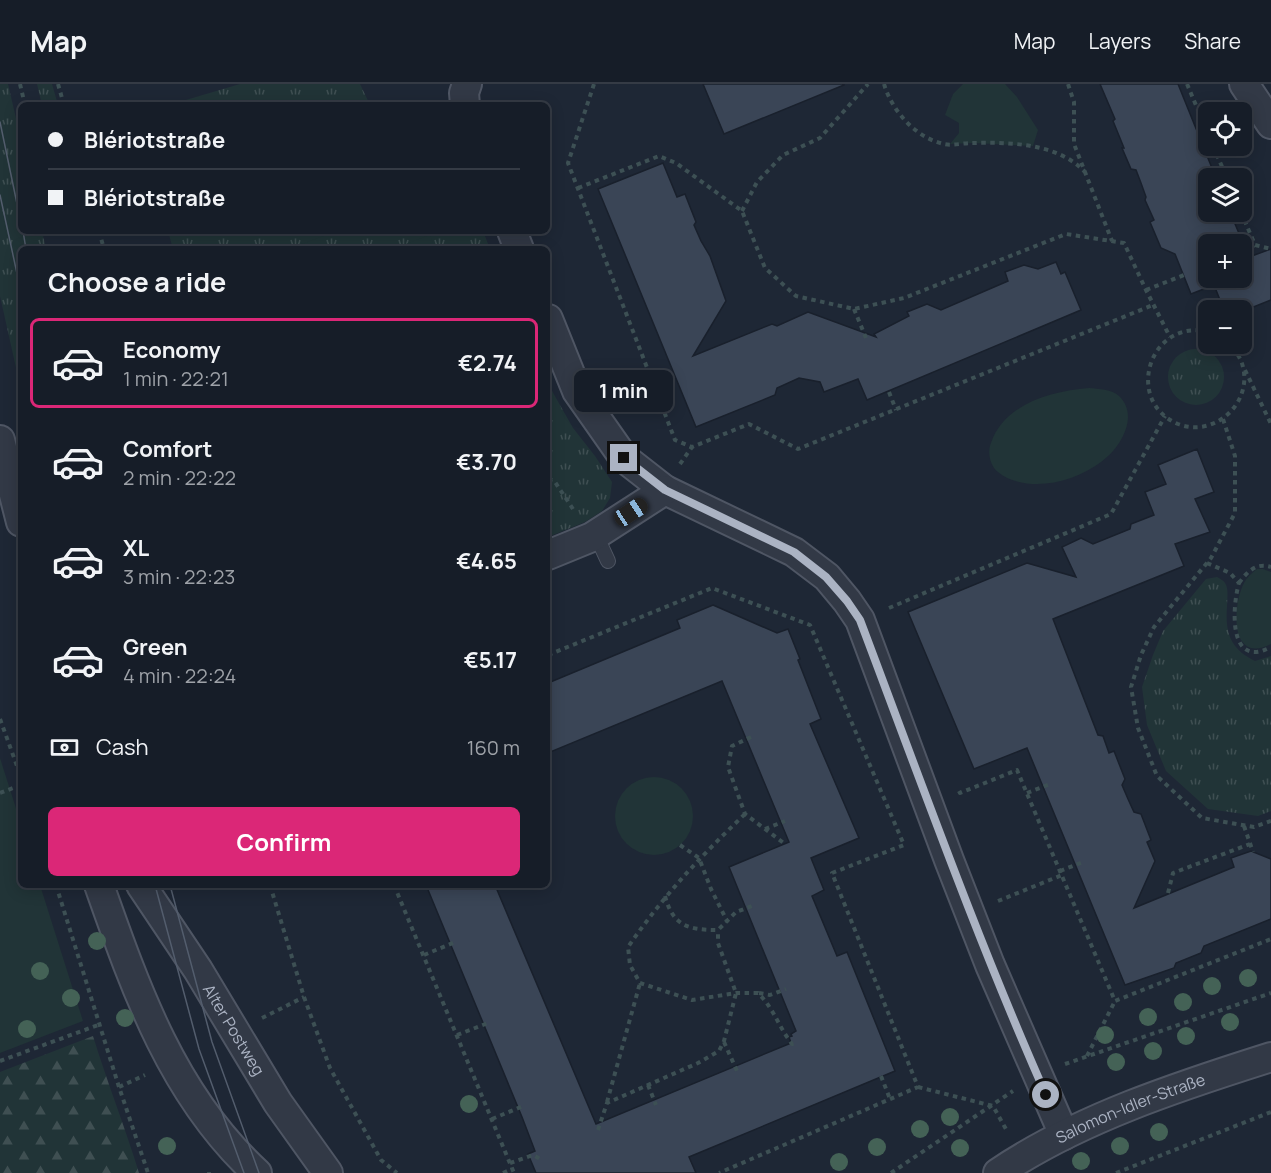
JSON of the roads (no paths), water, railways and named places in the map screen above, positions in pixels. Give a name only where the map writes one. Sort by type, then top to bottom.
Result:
[{"type":"street","points":[[465,102],[464,93],[467,84]]},
{"type":"street","points":[[1244,84],[1271,124]]},
{"type":"street","points":[[550,324],[577,391],[624,458],[665,490],[794,552],[826,577],[860,620],[969,913],[1064,1135]]},
{"type":"street","points":[[0,440],[13,515]]},
{"type":"street","points":[[550,554],[594,536],[665,490]]},
{"type":"street","points":[[100,888],[140,996],[171,1062],[203,1113],[237,1154],[257,1173]]},
{"type":"street","name":"Alter Postweg","points":[[143,888],[198,969],[278,1104],[328,1173]]},
{"type":"street","name":"Salomon-Idler-Straße","points":[[998,1173],[1021,1157],[1115,1112],[1271,1058]]},
{"type":"lane","points":[[594,536],[608,561]]},
{"type":"tram line","points":[[0,122],[18,209]]},
{"type":"tram line","points":[[0,195],[18,278]]},
{"type":"tram line","points":[[24,234],[26,246]]},
{"type":"tram line","points":[[156,888],[199,1049],[244,1173]]},
{"type":"tram line","points":[[171,888],[212,1042],[259,1173]]}]
